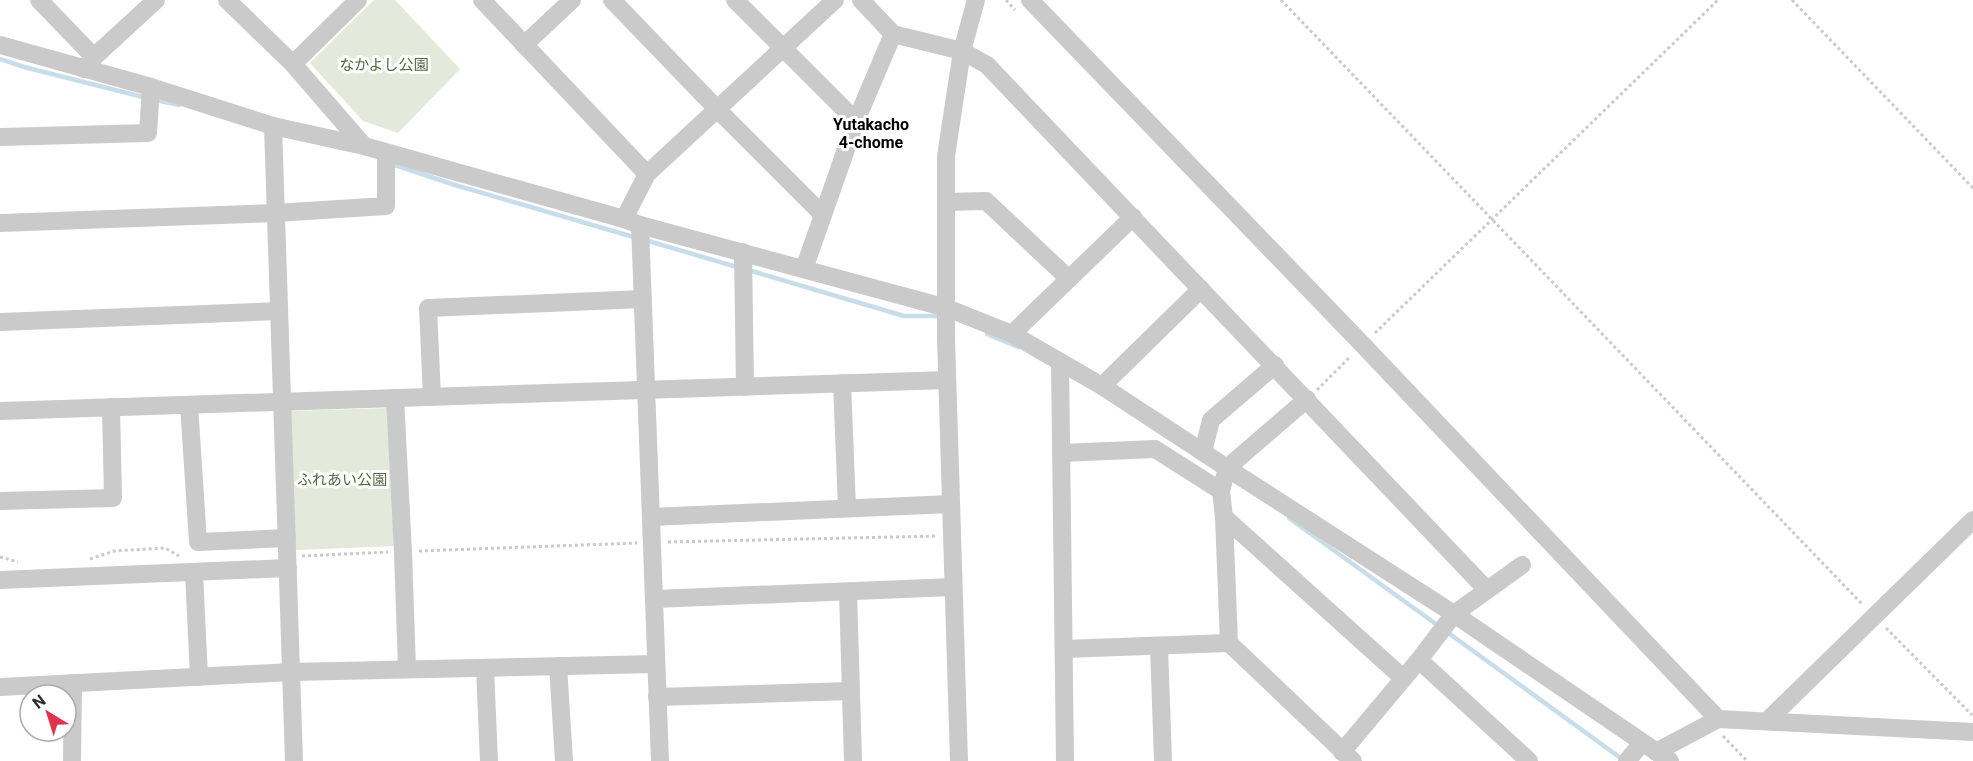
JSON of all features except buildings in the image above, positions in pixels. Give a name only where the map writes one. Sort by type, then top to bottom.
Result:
[{"type":"street","points":[[89,63],[156,0]]},
{"type":"street","points":[[227,0],[293,64],[364,146]]},
{"type":"street","points":[[293,64],[358,0]]},
{"type":"street","points":[[482,0],[647,174]]},
{"type":"street","points":[[524,45],[572,0]]},
{"type":"street","points":[[612,0],[823,215]]},
{"type":"street","points":[[735,0],[856,121]]},
{"type":"street","points":[[660,761],[643,299],[632,222],[647,174],[835,0]]},
{"type":"street","points":[[861,0],[893,34],[962,51],[987,65],[1487,590]]},
{"type":"street","points":[[959,761],[947,380],[946,156],[962,51],[976,0]]},
{"type":"street","points":[[1030,0],[1363,345],[1718,720]]},
{"type":"street","points":[[51,4],[89,63]]},
{"type":"street","points":[[804,269],[856,121],[893,34]]},
{"type":"street","points":[[0,45],[89,63],[151,87],[273,126],[364,146],[947,308],[1011,334],[1102,386],[1454,614],[1656,752]]},
{"type":"street","points":[[0,137],[148,133],[151,87]]},
{"type":"street","points":[[273,126],[294,761]]},
{"type":"street","points":[[0,223],[276,213],[386,206],[386,153]]},
{"type":"street","points":[[946,202],[986,201],[1069,279]]},
{"type":"street","points":[[1011,334],[1133,217]]},
{"type":"street","points":[[743,252],[745,387]]},
{"type":"street","points":[[1102,386],[1201,289]]},
{"type":"street","points":[[432,397],[428,308],[643,299]]},
{"type":"street","points":[[0,322],[279,311]]},
{"type":"street","points":[[1060,362],[1065,761]]},
{"type":"street","points":[[1203,452],[1211,420],[1275,365]]},
{"type":"street","points":[[0,411],[947,380]]},
{"type":"street","points":[[842,383],[847,508]]},
{"type":"street","points":[[395,398],[404,552],[407,669]]},
{"type":"street","points":[[1307,399],[1227,468],[1221,491],[1229,643],[1348,756],[1403,678],[1454,614],[1522,565]]},
{"type":"street","points":[[189,405],[198,542],[287,554]]},
{"type":"street","points":[[0,501],[113,498],[111,407]]},
{"type":"street","points":[[1061,453],[1155,449],[1221,491]]},
{"type":"street","points":[[651,517],[951,504]]},
{"type":"street","points":[[1224,517],[1403,678]]},
{"type":"street","points":[[1767,721],[1973,520]]},
{"type":"street","points":[[0,580],[189,566],[287,554]]},
{"type":"street","points":[[189,566],[199,677]]},
{"type":"street","points":[[654,599],[953,587]]},
{"type":"street","points":[[848,592],[854,761]]},
{"type":"street","points":[[1064,649],[1229,643]]},
{"type":"street","points":[[1159,646],[1163,761]]},
{"type":"street","points":[[1419,660],[1529,761]]},
{"type":"street","points":[[73,683],[291,672],[656,664]]},
{"type":"street","points":[[558,666],[564,761]]},
{"type":"street","points":[[485,668],[489,761]]},
{"type":"street","points":[[0,687],[18,686]]},
{"type":"street","points":[[657,697],[851,691]]},
{"type":"street","points":[[1627,761],[1656,752],[1718,720],[1973,732]]},
{"type":"street","points":[[72,743],[72,761]]},
{"type":"path","points":[[1281,0],[1874,616],[1973,715]]},
{"type":"path","points":[[1307,399],[1718,0]]},
{"type":"path","points":[[1792,0],[1973,188]]},
{"type":"path","points":[[287,554],[404,552],[652,542],[952,536]]},
{"type":"path","points":[[84,561],[114,551],[165,548],[189,566]]},
{"type":"path","points":[[0,557],[25,564]]},
{"type":"green space","name":"なかよし公園","points":[[374,0],[395,0],[460,69],[398,133],[363,121],[310,63]]},
{"type":"green space","name":"ふれあい公園","points":[[388,408],[397,546],[295,550],[288,411]]},
{"type":"waterway","points":[[0,59],[147,98]]},
{"type":"waterway","points":[[155,100],[179,105]]},
{"type":"waterway","points":[[389,163],[455,185],[637,238]]},
{"type":"waterway","points":[[645,240],[737,267]]},
{"type":"waterway","points":[[748,270],[904,316],[940,316]]},
{"type":"waterway","points":[[987,334],[1018,347]]},
{"type":"waterway","points":[[1289,518],[1440,627]]},
{"type":"waterway","points":[[1447,632],[1622,759]]},
{"type":"district","name":"Yutakacho 4-chome","points":[[871,133]]}]
